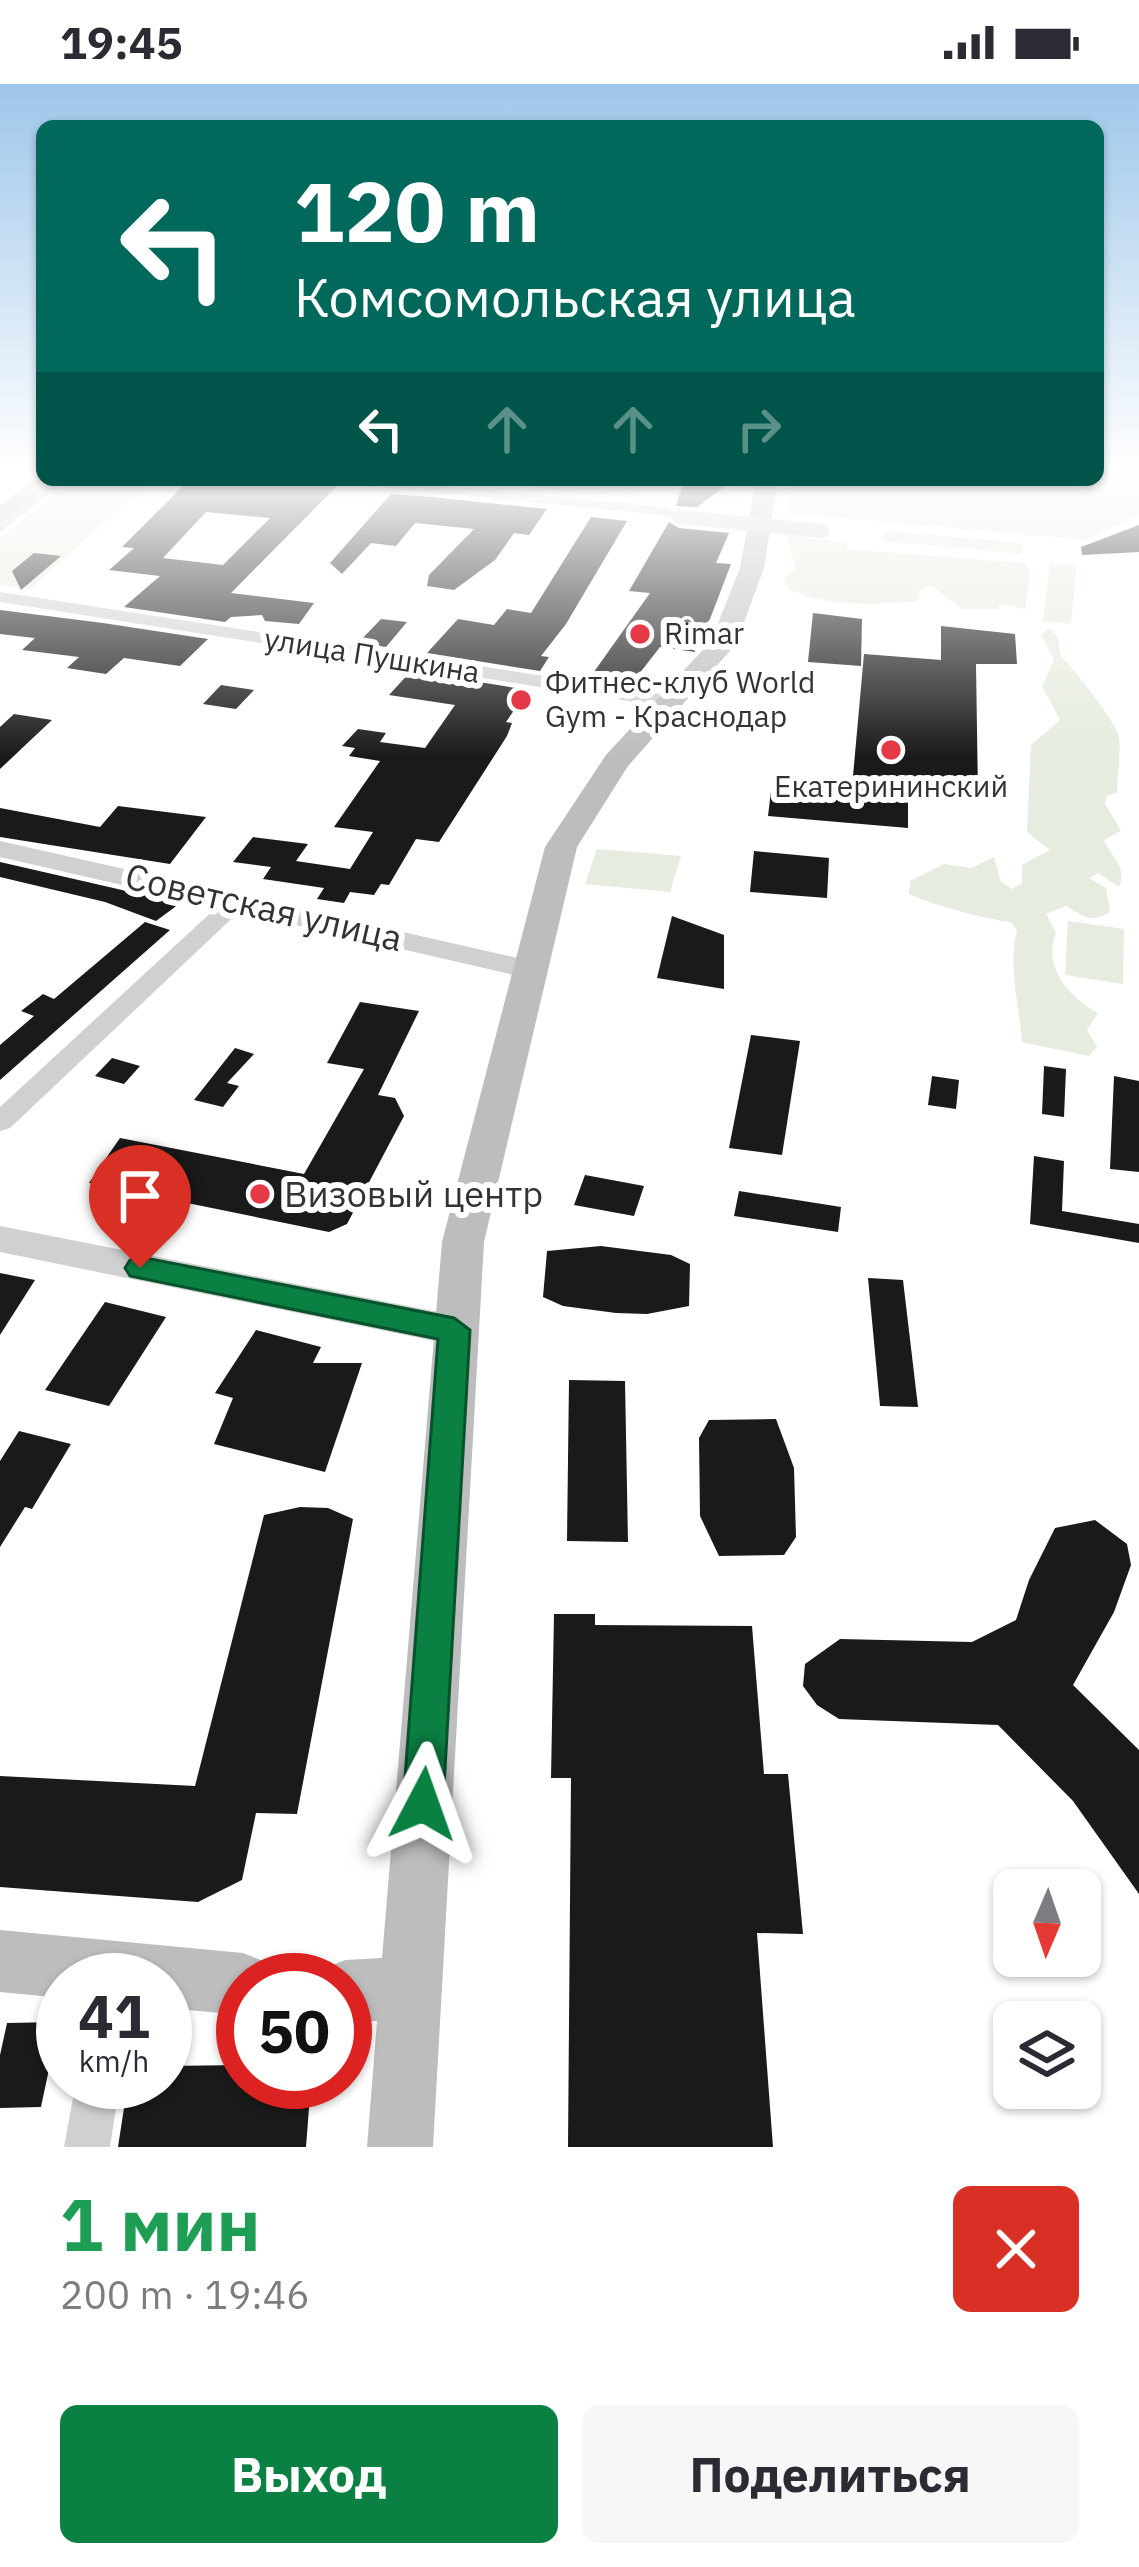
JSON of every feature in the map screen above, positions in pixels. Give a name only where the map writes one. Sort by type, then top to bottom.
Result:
[{"type":"main road","points":[[400,2147],[454,1330],[464,1242],[547,887],[578,816],[616,761],[723,644],[753,564]]},
{"type":"main road","points":[[0,1961],[36,1966]]},
{"type":"main road","points":[[372,1990],[411,1988]]},
{"type":"street","name":"улица Пушкина","points":[[0,597],[674,702]]},
{"type":"street","name":"Советская улица","points":[[0,849],[527,968]]},
{"type":"street","points":[[0,1122],[237,901]]},
{"type":"street","points":[[0,1240],[454,1330]]},
{"type":"street","points":[[87,2147],[93,2109]]},
{"type":"shaded area","points":[[0,564],[58,564],[30,589],[0,585]]},
{"type":"shaded area","points":[[795,564],[1026,564],[1030,573],[1025,609],[1001,604],[997,609],[962,609],[931,585],[920,590],[917,601],[849,603],[815,598],[786,587],[785,576],[796,569]]},
{"type":"shaded area","points":[[1050,564],[1077,566],[1071,624],[1043,621]]},
{"type":"shaded area","points":[[1050,628],[1058,638],[1061,657],[1101,706],[1119,740],[1117,792],[1107,796],[1105,804],[1121,831],[1104,840],[1120,867],[1121,879],[1119,887],[1098,873],[1089,878],[1106,888],[1110,912],[1092,918],[1066,906],[1046,914],[1056,933],[1052,958],[1061,980],[1098,1013],[1087,1030],[1097,1047],[1089,1056],[1022,1042],[1014,971],[1017,930],[1011,922],[909,894],[910,881],[944,864],[971,868],[994,857],[1001,882],[1012,889],[1022,883],[1022,865],[1050,850],[1027,832],[1031,745],[1060,720],[1042,686],[1054,660],[1041,635]]},
{"type":"shaded area","points":[[597,849],[681,856],[670,892],[585,884]]},
{"type":"shaded area","points":[[1068,921],[1124,929],[1123,984],[1065,975]]},
{"type":"building","points":[[20,564],[51,564],[21,590],[12,571]]},
{"type":"building","points":[[116,564],[259,564],[231,593],[314,603],[299,624],[265,621],[262,615],[231,617],[225,622],[124,607],[160,576],[109,570]]},
{"type":"building","points":[[331,564],[351,564],[342,574]]},
{"type":"building","points":[[439,564],[489,564],[454,590],[427,586],[429,575]]},
{"type":"building","points":[[561,564],[601,564],[541,656],[549,657],[540,671],[427,653],[458,619],[494,625],[507,609],[531,613]]},
{"type":"building","points":[[644,564],[731,564],[710,619],[693,642],[695,652],[660,647],[632,683],[591,676],[650,593],[629,591]]},
{"type":"building","points":[[0,610],[208,639],[180,666],[124,658],[106,674],[67,668],[79,657],[22,650],[35,638],[0,634]]},
{"type":"building","points":[[813,613],[862,619],[861,666],[808,662]]},
{"type":"building","points":[[381,619],[407,622],[386,647],[358,643]]},
{"type":"building","points":[[941,626],[1015,634],[1017,664],[976,664],[978,795],[908,789],[908,828],[768,816],[771,791],[851,798],[864,654],[941,660]]},
{"type":"building","points":[[411,671],[528,690],[506,722],[512,723],[507,736],[439,842],[416,839],[389,885],[381,884],[374,895],[350,892],[344,903],[317,899],[324,888],[263,879],[271,867],[233,862],[253,837],[308,844],[296,861],[350,869],[373,832],[334,827],[380,761],[349,756],[355,748],[342,746],[358,729],[386,733],[380,742],[425,748],[455,705],[389,695]]},
{"type":"building","points":[[221,685],[254,690],[236,709],[203,704]]},
{"type":"building","points":[[14,714],[52,720],[0,769],[0,727]]},
{"type":"building","points":[[118,806],[206,817],[170,864],[0,837],[0,808],[100,827]]},
{"type":"building","points":[[754,851],[829,858],[827,898],[750,892]]},
{"type":"building","points":[[0,862],[179,904],[156,921],[105,902],[0,877]]},
{"type":"building","points":[[672,916],[724,935],[724,989],[657,978]]},
{"type":"building","points":[[145,922],[170,930],[0,1080],[0,1045],[34,1016],[21,1011],[43,994],[54,999]]},
{"type":"building","points":[[360,1002],[419,1011],[378,1095],[395,1098],[404,1116],[347,1224],[329,1232],[89,1183],[120,1138],[304,1174],[364,1069],[327,1063]]},
{"type":"building","points":[[751,1035],[800,1041],[782,1155],[729,1148]]},
{"type":"building","points":[[235,1048],[254,1054],[227,1083],[239,1086],[223,1107],[194,1100]]},
{"type":"building","points":[[112,1058],[140,1066],[124,1084],[95,1076]]},
{"type":"building","points":[[1044,1066],[1066,1069],[1064,1117],[1042,1114]]},
{"type":"building","points":[[932,1076],[959,1080],[956,1109],[928,1105]]},
{"type":"building","points":[[1114,1076],[1139,1081],[1139,1172],[1110,1169]]},
{"type":"building","points":[[1034,1156],[1064,1161],[1062,1211],[1139,1224],[1139,1243],[1030,1224]]},
{"type":"building","points":[[585,1175],[644,1186],[634,1216],[574,1205]]},
{"type":"building","points":[[739,1191],[841,1207],[838,1232],[734,1216]]},
{"type":"building","points":[[601,1246],[671,1255],[690,1264],[689,1306],[647,1314],[616,1313],[563,1306],[543,1297],[547,1251]]},
{"type":"building","points":[[0,1273],[35,1280],[0,1335]]},
{"type":"building","points":[[868,1278],[903,1280],[918,1407],[880,1406]]},
{"type":"building","points":[[105,1302],[166,1317],[109,1406],[45,1390]]},
{"type":"building","points":[[256,1330],[321,1347],[313,1363],[362,1363],[325,1472],[214,1444],[233,1398],[215,1393]]},
{"type":"building","points":[[569,1380],[625,1381],[628,1542],[567,1541]]},
{"type":"building","points":[[776,1419],[794,1468],[796,1537],[784,1555],[719,1556],[700,1516],[699,1438],[709,1420]]},
{"type":"building","points":[[19,1431],[71,1444],[32,1509],[25,1507],[0,1547],[0,1461]]},
{"type":"building","points":[[300,1507],[328,1508],[353,1519],[297,1814],[256,1813],[242,1880],[198,1902],[0,1887],[0,1776],[195,1786],[264,1515]]},
{"type":"building","points":[[1095,1520],[1127,1544],[1131,1565],[1114,1612],[1073,1685],[1139,1750],[1139,1894],[1073,1801],[998,1725],[839,1719],[817,1705],[803,1686],[805,1664],[840,1639],[972,1642],[1016,1620],[1029,1580],[1055,1528]]},
{"type":"building","points":[[554,1614],[595,1614],[595,1625],[752,1626],[764,1774],[788,1774],[803,1934],[757,1933],[773,2147],[568,2147],[571,1778],[551,1778]]},
{"type":"building","points":[[36,2022],[36,2107],[0,2108],[0,2055],[7,2023]]},
{"type":"building","points":[[216,2065],[216,2109],[309,2109],[306,2147],[118,2147],[124,2109],[192,2109],[192,2066]]},
{"type":"place","name":"Rimar","points":[[640,634]]},
{"type":"place","name":"Фитнес-клуб World Gym - Краснодар","points":[[521,700]]},
{"type":"place","name":"Екатерининский","points":[[891,750]]},
{"type":"place","name":"Визовый центр","points":[[260,1194]]},
{"type":"route","points":[[140,1268],[454,1330],[423,1804]]}]
